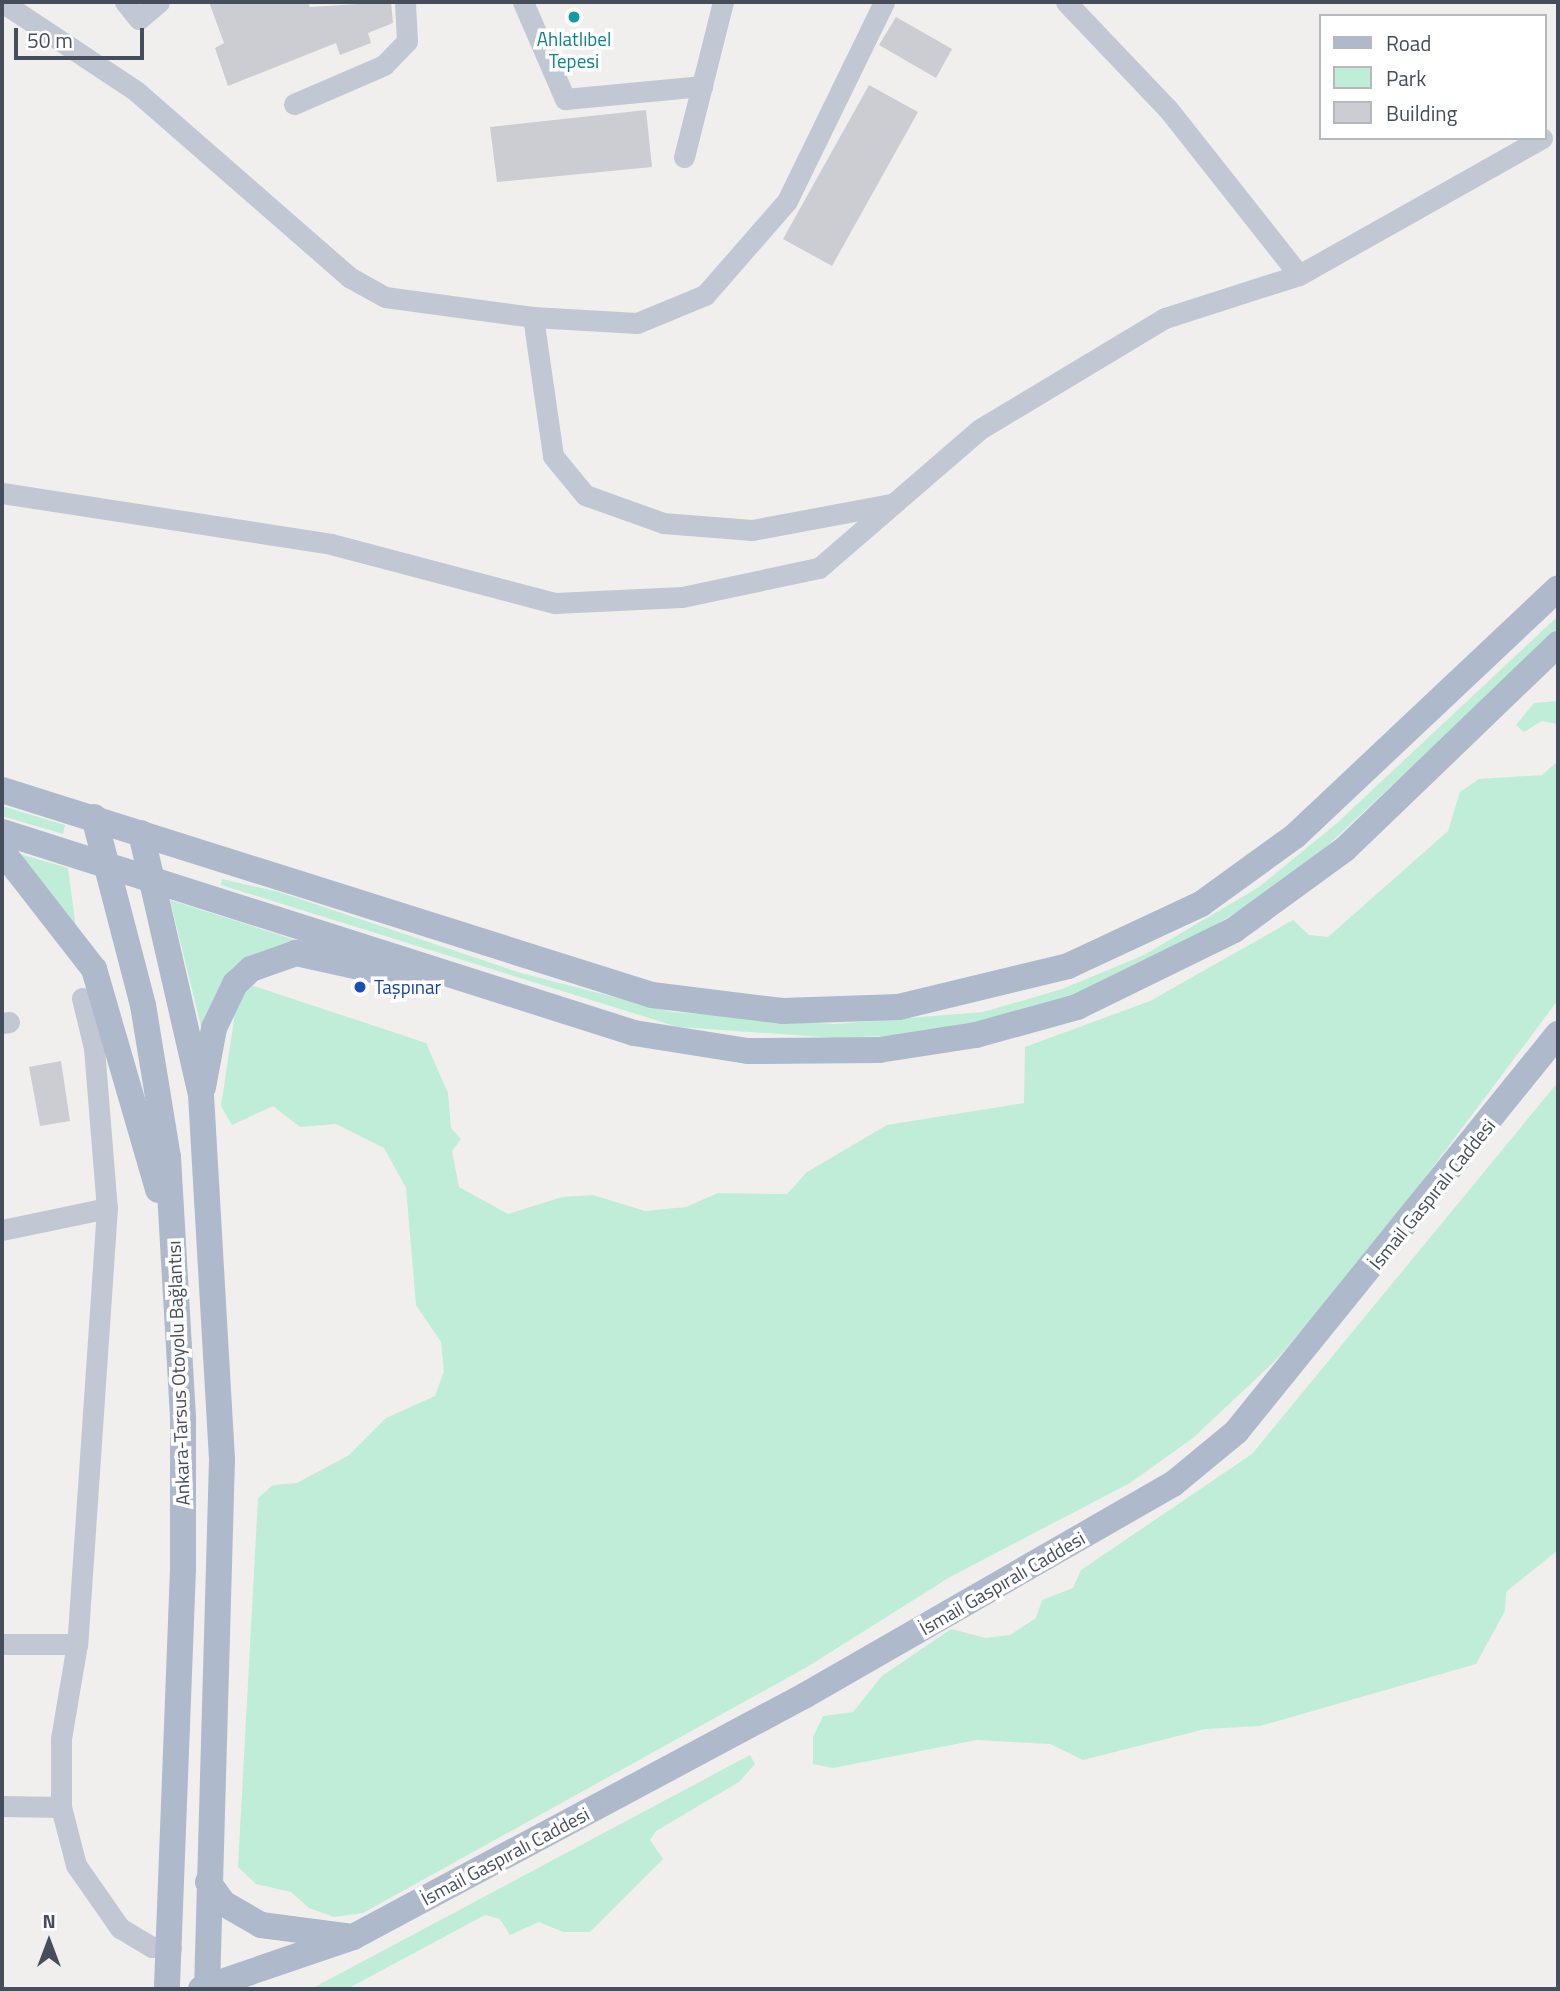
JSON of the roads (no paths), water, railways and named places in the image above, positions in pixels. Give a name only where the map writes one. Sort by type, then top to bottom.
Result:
[{"type":"main road","points":[[2,790],[652,995],[782,1011],[929,1002],[1068,966],[1201,904],[1295,836],[1558,588]]},
{"type":"main road","points":[[201,1095],[214,1028],[235,984],[251,969],[296,953],[698,1045],[835,1053],[976,1035],[1088,1003],[1223,936],[1319,871],[1558,644]]},
{"type":"main road","name":"Ankara-Tarsus Otoyolu Bağlantısı","points":[[94,817],[158,1079],[174,1255],[183,1569],[171,1948],[167,1989]]},
{"type":"main road","points":[[2,832],[107,863],[591,1021]]},
{"type":"main road","name":"Ankara-Tarsus Otoyolu Bağlantısı","points":[[141,833],[148,878],[201,1095],[222,1460],[205,1988]]},
{"type":"main road","points":[[2,851],[94,969],[134,1095],[174,1255]]},
{"type":"main road","name":"İsmail Gaspıralı Caddesi","points":[[205,1988],[304,1957],[353,1937],[804,1696],[1173,1483],[1236,1432],[1558,1034]]},
{"type":"main road","points":[[208,1882],[223,1903],[261,1925],[353,1937]]},
{"type":"main road","name":"İsmail Gaspıralı Caddesi","points":[[265,1989],[304,1957]]},
{"type":"street","points":[[2,2],[136,91],[349,276],[385,297],[533,317],[637,323],[705,295],[786,201],[884,2]]},
{"type":"street","points":[[125,2],[139,19],[159,2]]},
{"type":"street","points":[[295,104],[384,65],[407,41],[405,2]]},
{"type":"street","points":[[523,2],[565,99],[702,86]]},
{"type":"street","points":[[684,157],[723,2]]},
{"type":"street","points":[[1066,2],[1168,109],[1299,275]]},
{"type":"street","points":[[2,493],[331,544],[555,603],[682,597],[818,568],[980,429],[1165,318],[1299,275],[1539,140]]},
{"type":"street","points":[[533,317],[553,456],[585,495],[663,523],[752,530],[893,504]]},
{"type":"street","points":[[82,998],[94,1048],[107,1208],[77,1644],[61,1740],[61,1807],[76,1865],[120,1928],[152,1947],[171,1948]]},
{"type":"street","points":[[2,1230],[107,1208]]},
{"type":"street","points":[[2,1644],[77,1644]]},
{"type":"street","points":[[2,1806],[61,1807]]},
{"type":"place","name":"Ahlatlıbel Tepesi","points":[[574,17]]},
{"type":"place","name":"Taşpınar","points":[[360,987]]}]
